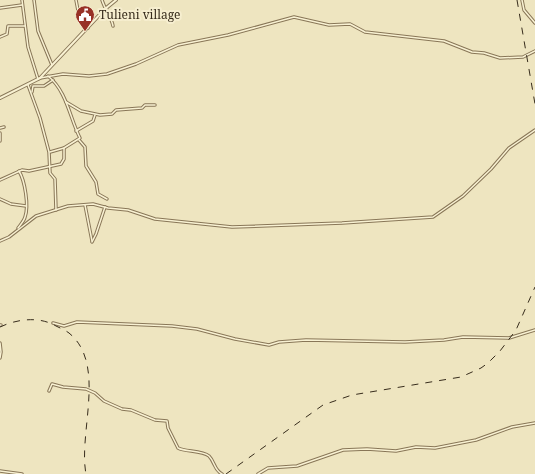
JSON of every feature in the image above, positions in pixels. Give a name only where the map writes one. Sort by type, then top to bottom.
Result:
[{"type":"street","points":[[22,0],[24,26],[29,52],[39,79]]},
{"type":"street","points":[[34,0],[38,31],[52,66]]},
{"type":"street","points":[[76,0],[80,21],[88,28]]},
{"type":"street","points":[[102,0],[105,9],[111,16],[113,26]]},
{"type":"street","points":[[39,79],[105,9],[116,0]]},
{"type":"street","points":[[522,0],[524,10],[535,23]]},
{"type":"street","points":[[0,8],[23,5]]},
{"type":"street","points":[[0,98],[48,76],[73,74],[89,76],[107,74],[141,62],[178,45],[228,35],[294,17],[329,26],[350,24],[365,32],[444,40],[472,52],[484,53],[500,58],[522,57],[535,51]]},
{"type":"street","points":[[0,37],[7,34],[8,26],[24,26]]},
{"type":"street","points":[[53,75],[53,80]]},
{"type":"street","points":[[48,76],[53,80],[66,102],[80,138],[79,140],[85,147],[86,166],[96,182],[98,194],[107,199]]},
{"type":"street","points":[[32,93],[33,86],[44,86],[53,80]]},
{"type":"street","points":[[28,85],[32,93],[49,152],[51,165],[50,173],[55,179],[56,210]]},
{"type":"street","points":[[66,102],[79,110],[89,111],[95,115],[105,115],[113,113],[116,110],[142,108],[144,105],[155,105]]},
{"type":"street","points":[[76,131],[93,121],[95,115]]},
{"type":"street","points":[[0,128],[4,127]]},
{"type":"street","points":[[18,228],[34,216],[68,206],[85,206],[96,204],[105,207],[128,210],[160,220],[232,227],[342,224],[433,217],[463,196],[491,169],[509,148],[535,130]]},
{"type":"street","points":[[0,133],[0,141]]},
{"type":"street","points":[[49,152],[64,148],[79,140]]},
{"type":"street","points":[[0,180],[23,169],[30,170],[62,163],[64,148]]},
{"type":"street","points":[[0,241],[9,237],[25,219],[25,188],[19,171]]},
{"type":"street","points":[[0,199],[11,204],[26,206]]},
{"type":"street","points":[[85,206],[92,242],[105,207]]},
{"type":"street","points":[[53,323],[63,326],[77,322],[172,326],[198,330],[235,340],[269,345],[279,342],[306,340],[405,342],[444,340],[463,337],[509,338],[535,330]]},
{"type":"street","points":[[0,343],[0,358]]},
{"type":"street","points":[[49,391],[52,384],[63,387],[86,389],[95,393],[104,401],[122,409],[131,410],[158,420],[167,421],[168,428],[178,448],[185,451],[193,450],[208,456],[217,471],[222,474]]},
{"type":"street","points":[[258,474],[268,468],[297,466],[344,450],[367,449],[396,452],[416,447],[435,448],[476,440],[512,427],[535,423]]},
{"type":"street","points":[[0,470],[22,474]]},
{"type":"railway","points":[[517,0],[535,104]]},
{"type":"railway","points":[[226,474],[323,405],[352,395],[461,377],[481,368],[500,351],[516,330],[535,287]]},
{"type":"railway","points":[[0,327],[14,322],[28,320],[42,321],[69,333],[80,346],[87,362],[89,380],[89,400],[85,439],[86,474]]},
{"type":"place","name":"Tulieni village","points":[[85,32]]}]
